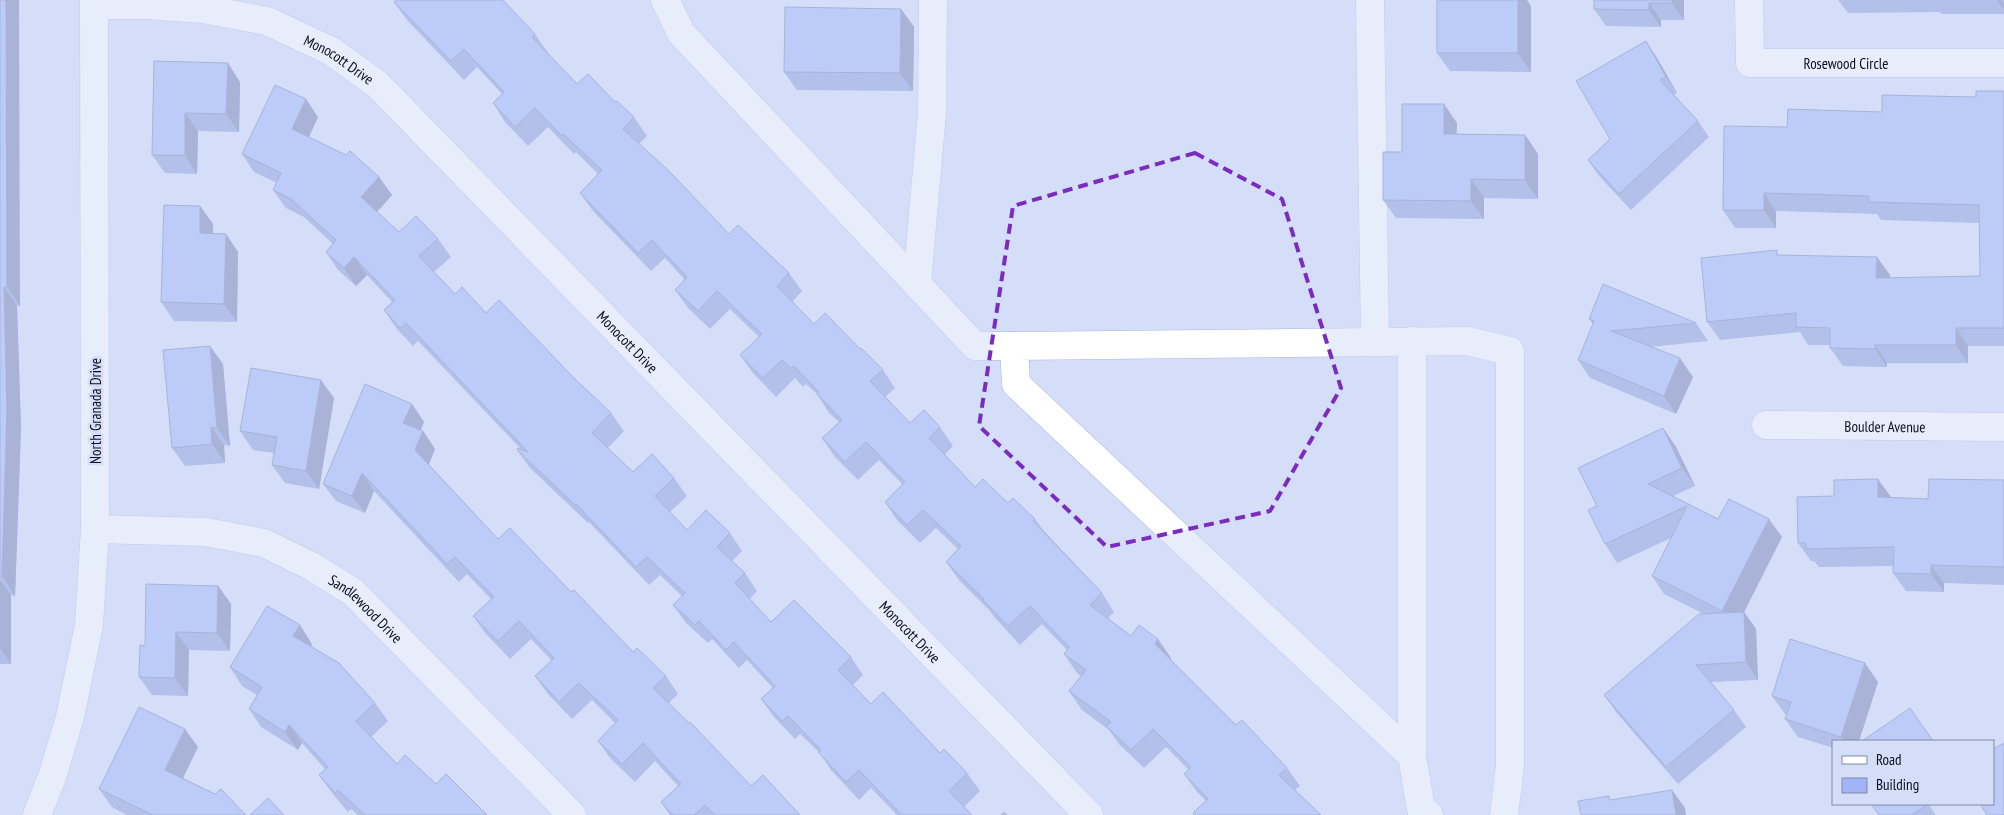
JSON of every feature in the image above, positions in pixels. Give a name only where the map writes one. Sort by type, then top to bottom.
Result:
[{"type":"street","points":[[665,0],[681,34],[975,346],[1467,341],[1510,351],[1510,766],[1504,815]]},
{"type":"street","points":[[917,284],[932,113],[933,0]]},
{"type":"street","points":[[1370,0],[1375,341]]},
{"type":"street","name":"Rosewood Circle","points":[[1749,0],[1750,63],[2004,63]]},
{"type":"street","name":"North Granada Drive","points":[[36,815],[52,777],[70,717],[89,625],[95,529],[94,3]]},
{"type":"street","name":"Monocott Drive","points":[[94,3],[204,9],[267,21],[331,50],[377,84],[1089,815]]},
{"type":"street","points":[[1412,341],[1412,756],[1421,810],[1429,815]]},
{"type":"street","points":[[1014,346],[1016,384],[1412,756]]},
{"type":"street","name":"Boulder Avenue","points":[[1766,425],[2004,427]]},
{"type":"street","name":"Sandlewood Drive","points":[[95,529],[206,532],[264,544],[311,566],[353,592],[572,815]]},
{"type":"highlighted area","points":[[1195,153],[1282,199],[1341,388],[1270,511],[1107,547],[979,426],[1013,206]]},
{"type":"building","points":[[0,0],[6,0],[7,287],[4,287],[7,409],[2,576],[0,576]]},
{"type":"building","points":[[396,0],[503,0],[535,34],[532,37],[577,84],[588,74],[615,102],[617,101],[634,117],[623,129],[670,172],[729,234],[738,225],[789,273],[777,286],[814,324],[825,313],[883,370],[870,381],[910,423],[924,410],[940,427],[929,438],[975,487],[983,479],[1008,503],[1013,498],[1035,519],[1033,521],[1102,593],[1090,605],[1131,636],[1139,625],[1158,639],[1155,644],[1236,725],[1242,720],[1287,768],[1279,775],[1321,815],[1195,815],[1193,813],[1208,799],[1184,774],[1191,767],[1153,729],[1131,750],[1106,726],[1111,722],[1069,691],[1086,670],[1064,654],[1069,647],[1030,606],[1008,626],[984,599],[946,562],[961,546],[923,510],[907,525],[885,502],[905,482],[866,442],[845,462],[822,438],[842,420],[794,366],[791,368],[782,360],[763,378],[740,355],[762,334],[717,291],[698,311],[675,290],[687,277],[652,240],[638,253],[580,193],[602,170],[563,134],[561,135],[535,108],[515,127],[493,103],[504,92],[464,49],[451,61],[394,2]]},
{"type":"building","points":[[1437,0],[1518,0],[1518,53],[1437,53]]},
{"type":"building","points":[[1594,0],[1672,0],[1672,3],[1649,3],[1649,10],[1594,9]]},
{"type":"building","points":[[785,7],[901,9],[900,73],[784,72]]},
{"type":"building","points":[[1646,41],[1666,77],[1660,80],[1698,121],[1619,194],[1588,160],[1610,139],[1576,81]]},
{"type":"building","points":[[154,61],[228,63],[226,114],[185,113],[185,155],[152,155]]},
{"type":"building","points":[[275,85],[306,99],[292,129],[346,155],[350,151],[379,177],[361,197],[399,232],[416,216],[438,239],[419,256],[455,294],[462,287],[486,313],[499,300],[574,378],[611,413],[592,433],[633,472],[652,454],[674,478],[655,496],[687,530],[706,510],[730,533],[717,547],[745,573],[735,583],[771,622],[794,600],[851,657],[838,670],[871,704],[883,692],[940,753],[944,749],[967,773],[949,791],[972,815],[902,815],[859,770],[846,782],[818,752],[821,750],[788,716],[782,721],[761,699],[775,686],[734,642],[726,650],[699,621],[695,625],[673,605],[685,593],[647,557],[636,567],[576,504],[517,450],[518,448],[528,452],[406,323],[400,328],[384,310],[395,300],[354,257],[344,268],[326,252],[336,240],[291,199],[273,190],[281,173],[242,154]]},
{"type":"building","points":[[1976,91],[2004,91],[2004,328],[1956,328],[1956,345],[1875,345],[1875,349],[1830,348],[1830,328],[1796,327],[1796,313],[1707,322],[1701,258],[1777,250],[1777,255],[1877,257],[1876,278],[1980,276],[1979,205],[1869,202],[1869,196],[1764,193],[1764,210],[1723,210],[1724,126],[1787,127],[1788,109],[1882,112],[1882,95],[1976,97]]},
{"type":"building","points":[[1402,104],[1444,104],[1444,134],[1525,135],[1525,180],[1471,179],[1471,201],[1383,200],[1383,152],[1402,152]]},
{"type":"building","points":[[164,205],[200,206],[200,233],[226,234],[224,304],[161,302]]},
{"type":"building","points":[[1603,284],[1696,323],[1611,331],[1680,358],[1664,396],[1578,360],[1594,321],[1589,319]]},
{"type":"building","points":[[210,346],[217,428],[211,427],[212,444],[172,448],[163,350]]},
{"type":"building","points":[[251,368],[321,380],[306,471],[272,465],[277,437],[240,431]]},
{"type":"building","points":[[365,384],[412,404],[403,423],[423,431],[415,450],[498,539],[510,528],[571,592],[574,590],[633,652],[637,648],[666,676],[653,688],[690,722],[751,786],[763,775],[800,815],[715,815],[705,805],[694,815],[673,815],[661,802],[681,784],[643,743],[622,764],[598,741],[618,720],[579,683],[559,702],[535,676],[554,658],[519,621],[498,641],[473,616],[494,597],[455,557],[447,564],[362,473],[352,496],[323,484]]},
{"type":"building","points":[[1663,428],[1682,468],[1648,484],[1718,519],[1729,499],[1769,519],[1722,611],[1652,576],[1687,506],[1605,544],[1588,510],[1597,506],[1578,468]]},
{"type":"building","points":[[1878,479],[1878,497],[1928,499],[1929,479],[2004,480],[2004,567],[1931,565],[1931,574],[1893,573],[1894,547],[1806,549],[1806,543],[1798,543],[1797,497],[1834,496],[1834,480]]},
{"type":"building","points":[[146,584],[218,586],[217,633],[176,632],[175,678],[139,677],[140,645],[145,646]]},
{"type":"building","points":[[267,606],[300,625],[293,636],[339,663],[375,703],[356,721],[397,764],[405,755],[436,784],[446,774],[487,815],[365,815],[338,790],[335,793],[319,775],[328,767],[289,725],[285,732],[249,709],[262,687],[230,667]]},
{"type":"building","points":[[1744,612],[1746,662],[1696,665],[1734,710],[1666,767],[1604,695],[1699,614]]},
{"type":"building","points":[[1790,639],[1865,663],[1841,737],[1785,719],[1791,702],[1772,696]]},
{"type":"building","points":[[139,707],[185,729],[165,770],[215,794],[221,789],[246,815],[153,815],[99,789]]},
{"type":"building","points":[[1910,708],[1932,740],[1863,740]]},
{"type":"building","points":[[2004,743],[2004,815],[1987,815],[1981,805],[1994,805],[1994,748]]},
{"type":"building","points":[[1672,790],[1676,815],[1581,815],[1578,801],[1609,796],[1610,800]]},
{"type":"building","points":[[268,798],[284,815],[250,815]]},
{"type":"building","points":[[1872,805],[1927,805],[1912,815],[1879,815]]}]
